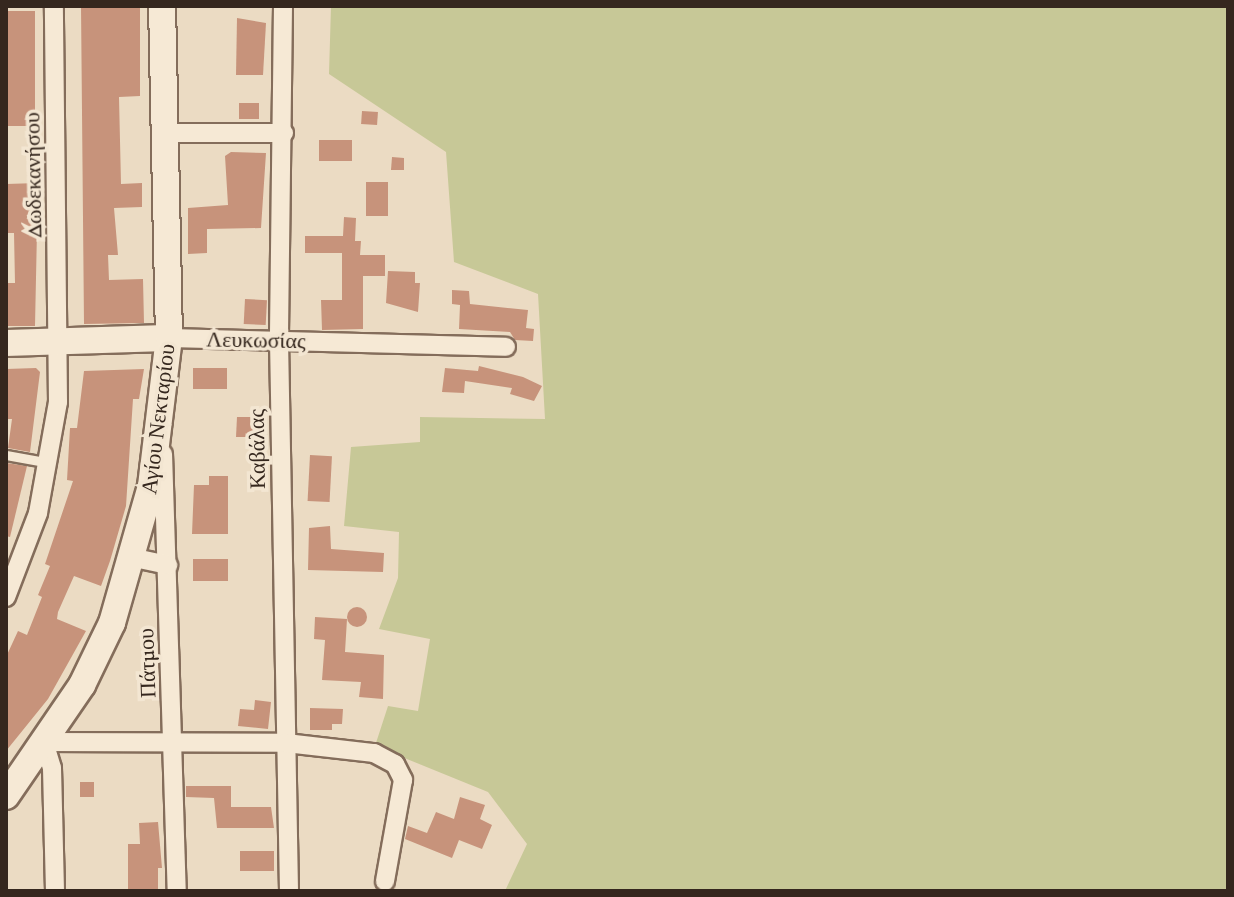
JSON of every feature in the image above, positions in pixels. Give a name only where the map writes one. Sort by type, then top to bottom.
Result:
[{"type":"street","name":"Δωδεκανήσου","points":[[6,597],[15,556],[51,463],[60,343],[54,6]]},
{"type":"street","name":"Αγίου Νεκταρίου","points":[[6,796],[82,685],[112,623],[135,558],[160,434],[169,338],[162,6]]},
{"type":"street","name":"Καβάλας","points":[[283,6],[284,133],[279,340],[289,891]]},
{"type":"street","points":[[163,133],[284,133]]},
{"type":"street","name":"Λευκωσίας","points":[[6,343],[169,338],[506,347]]},
{"type":"street","name":"Πάτμου","points":[[160,434],[168,565],[177,891]]},
{"type":"street","points":[[135,558],[168,565]]},
{"type":"street","points":[[55,891],[52,768],[44,742],[286,743],[338,745],[374,753],[395,764],[403,780],[385,881]]},
{"type":"lane","points":[[6,455],[51,463]]},
{"type":"green space","points":[[331,6],[1228,6],[1228,891],[505,891],[527,844],[488,792],[375,746],[388,706],[418,711],[430,639],[379,629],[398,578],[399,532],[344,526],[351,447],[420,442],[420,417],[545,419],[538,294],[454,262],[446,152],[329,74]]},
{"type":"building","points":[[81,6],[140,6],[140,96],[119,97],[121,184],[142,183],[142,207],[114,208],[118,255],[108,255],[109,280],[143,279],[144,323],[84,324]]},
{"type":"building","points":[[6,11],[35,11],[35,126],[6,126]]},
{"type":"building","points":[[237,18],[266,23],[263,75],[236,75]]},
{"type":"building","points":[[239,103],[259,103],[259,119],[239,119]]},
{"type":"building","points":[[362,111],[378,112],[377,125],[361,124]]},
{"type":"building","points":[[319,140],[352,140],[352,161],[319,161]]},
{"type":"building","points":[[231,152],[266,153],[261,228],[207,229],[207,253],[188,254],[188,208],[228,205],[225,156]]},
{"type":"building","points":[[392,157],[404,158],[404,170],[391,170]]},
{"type":"building","points":[[366,182],[388,182],[388,216],[366,216]]},
{"type":"building","points":[[38,183],[35,326],[6,326],[6,283],[15,283],[14,233],[6,233],[6,184]]},
{"type":"building","points":[[344,217],[356,218],[355,241],[361,241],[360,255],[385,255],[385,276],[363,276],[363,329],[322,330],[321,300],[342,300],[342,253],[305,253],[305,236],[343,236]]},
{"type":"building","points":[[388,271],[415,272],[415,283],[420,283],[418,312],[386,303]]},
{"type":"building","points":[[452,290],[469,291],[470,304],[528,310],[526,328],[534,329],[533,341],[515,340],[510,332],[459,329],[460,305],[452,304]]},
{"type":"building","points":[[245,299],[267,300],[266,325],[244,324]]},
{"type":"building","points":[[479,366],[523,377],[542,386],[534,401],[510,394],[512,388],[465,381],[464,393],[442,392],[445,368],[478,371]]},
{"type":"building","points":[[36,368],[40,372],[30,452],[8,448],[12,419],[6,419],[6,369]]},
{"type":"building","points":[[193,368],[227,368],[227,389],[193,389]]},
{"type":"building","points":[[144,369],[139,399],[133,399],[126,506],[110,561],[101,586],[74,576],[58,612],[57,619],[86,631],[48,699],[6,751],[6,657],[18,631],[27,635],[42,597],[38,595],[50,566],[45,564],[73,481],[67,480],[70,428],[77,428],[84,371]]},
{"type":"building","points":[[237,417],[260,417],[257,437],[236,437]]},
{"type":"building","points":[[310,455],[332,456],[330,502],[308,501]]},
{"type":"building","points":[[6,463],[27,466],[10,537],[6,536]]},
{"type":"building","points":[[209,476],[228,476],[228,534],[192,534],[194,485],[209,485]]},
{"type":"building","points":[[330,526],[331,549],[384,553],[383,572],[308,570],[309,528]]},
{"type":"building","points":[[193,559],[228,559],[228,581],[193,581]]},
{"type":"building","points":[[353,607],[361,607],[367,617],[361,627],[353,627],[347,621],[347,613]]},
{"type":"building","points":[[315,617],[347,619],[345,652],[384,655],[383,699],[359,697],[361,682],[322,680],[325,640],[314,639]]},
{"type":"building","points":[[255,700],[271,702],[268,729],[238,726],[240,709],[254,710]]},
{"type":"building","points":[[310,708],[343,709],[342,724],[332,724],[332,730],[310,730]]},
{"type":"building","points":[[80,782],[94,782],[94,797],[80,797]]},
{"type":"building","points":[[186,786],[231,786],[231,807],[271,807],[274,828],[217,828],[214,798],[186,797]]},
{"type":"building","points":[[460,797],[485,805],[480,819],[492,825],[482,849],[459,840],[452,858],[405,839],[408,826],[427,833],[436,812],[454,819]]},
{"type":"building","points":[[158,822],[162,868],[158,868],[158,890],[128,890],[128,844],[140,844],[139,823]]},
{"type":"building","points":[[240,851],[274,851],[274,871],[240,871]]}]
